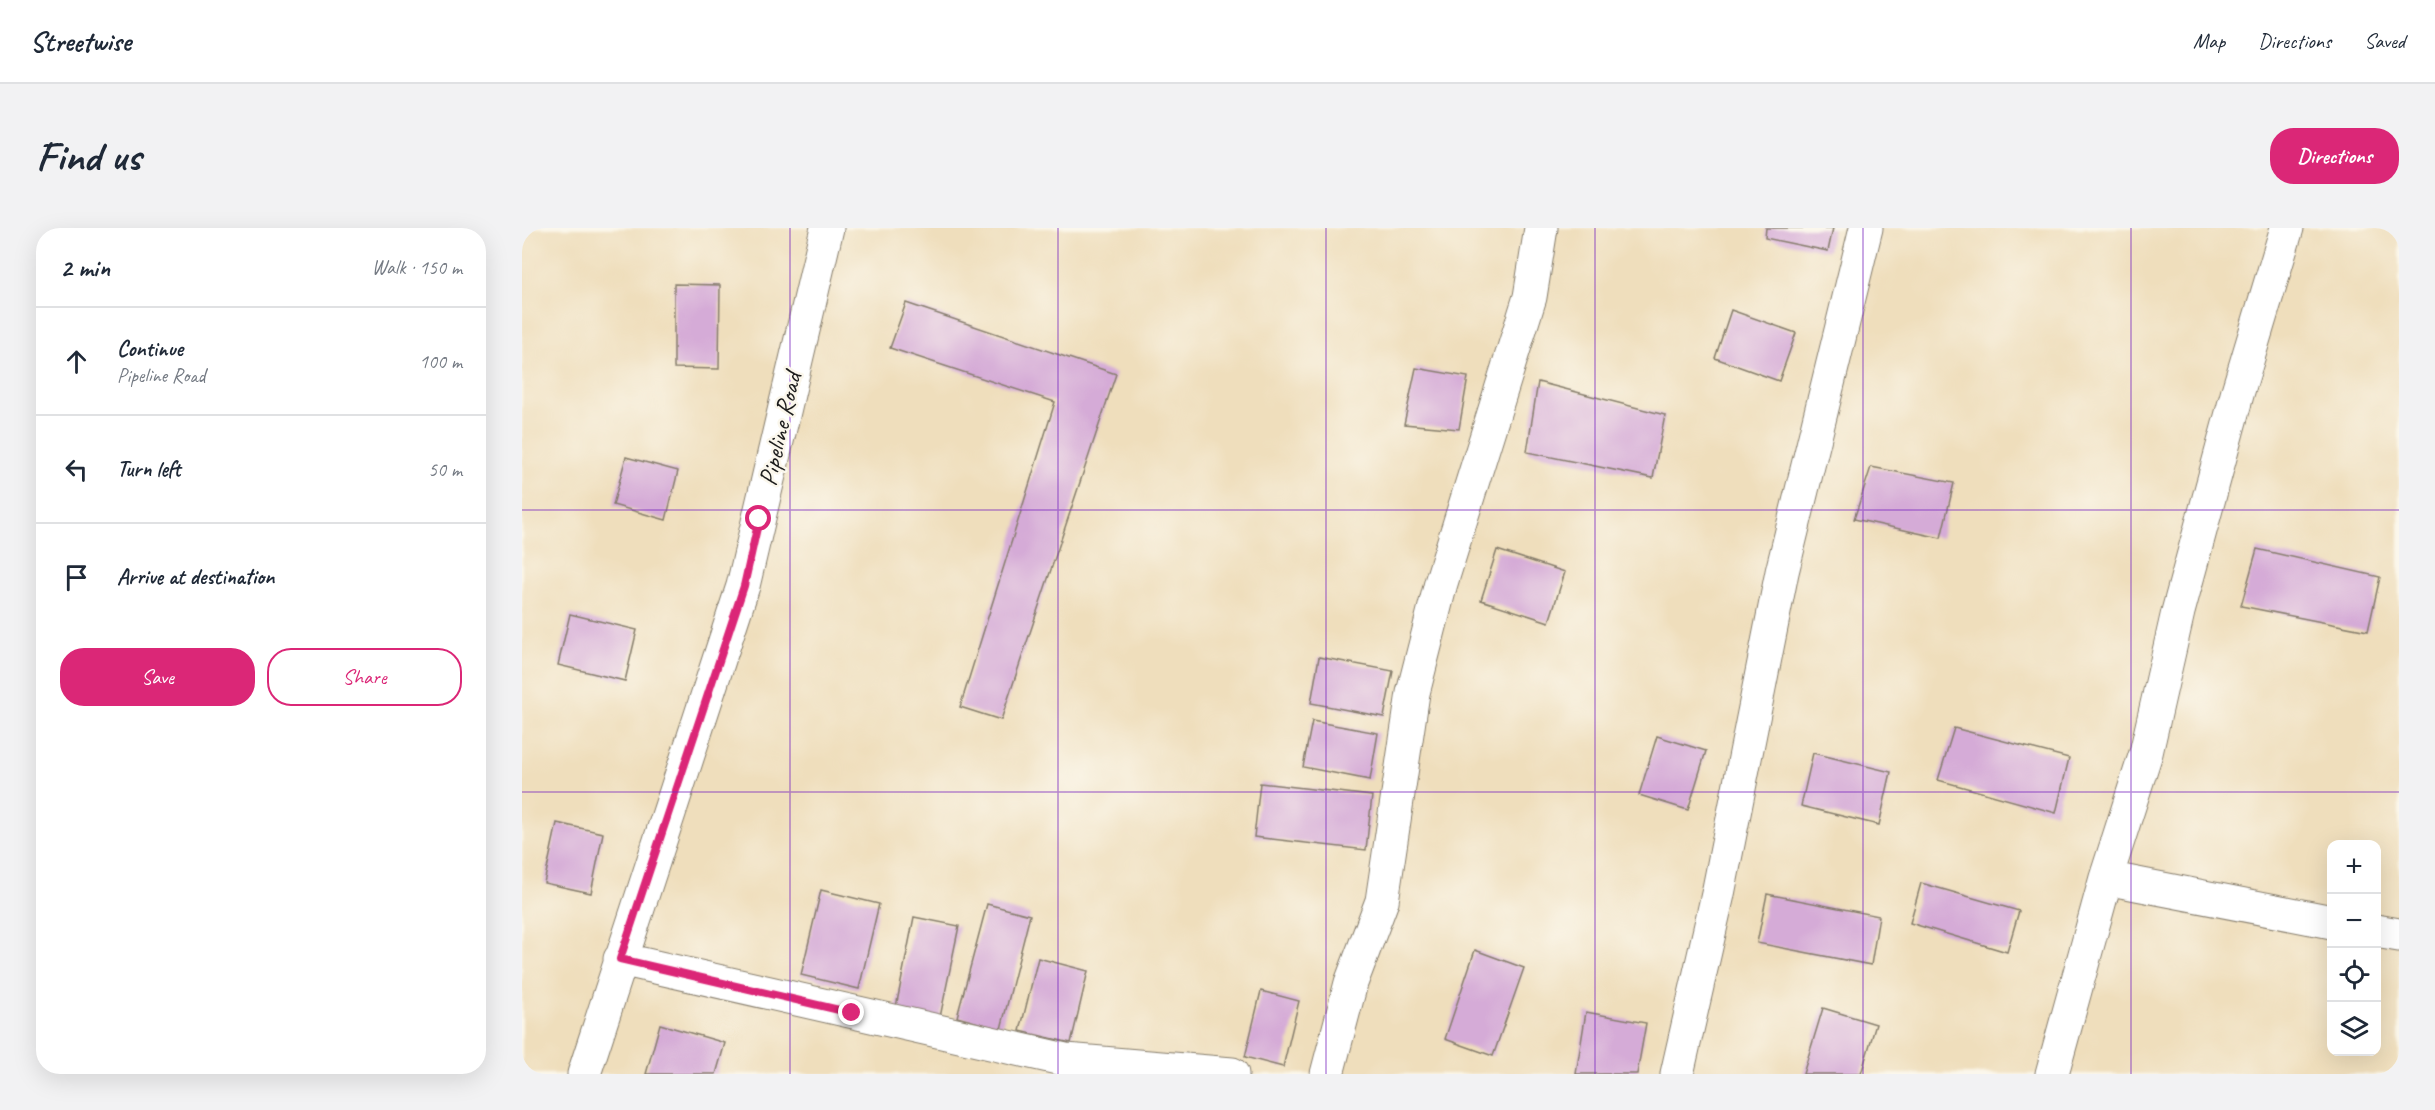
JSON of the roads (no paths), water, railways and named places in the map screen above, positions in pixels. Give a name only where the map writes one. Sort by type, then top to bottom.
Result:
[{"type":"street","name":"Pipeline Road","points":[[584,1074],[744,586],[826,228]]},
{"type":"street","points":[[1327,1074],[1351,983],[1382,901],[1413,693],[1441,583],[1530,297],[1541,228]]},
{"type":"street","points":[[1677,1074],[1718,894],[1782,572],[1866,228]]},
{"type":"street","points":[[2052,1074],[2106,878],[2146,753],[2178,612],[2238,391],[2287,228]]},
{"type":"street","points":[[2106,878],[2327,921]]},
{"type":"street","points":[[2381,932],[2399,935]]},
{"type":"street","points":[[620,959],[1066,1060],[1232,1074]]}]
